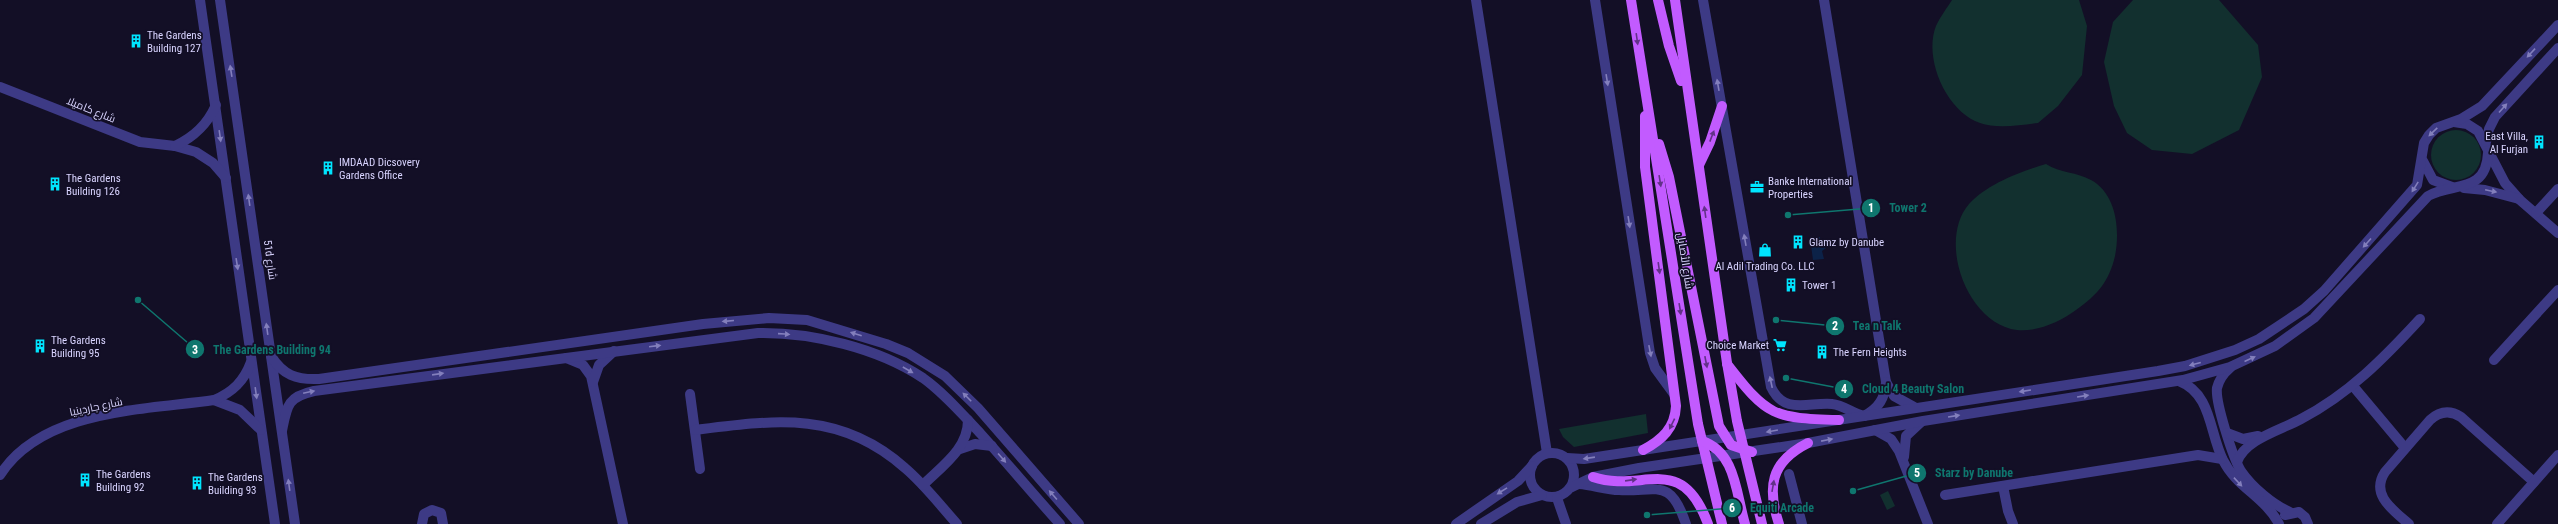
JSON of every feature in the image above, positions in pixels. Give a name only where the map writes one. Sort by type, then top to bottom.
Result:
[{"type":"main road","name":"شارع الأصايل","points":[[1631,0],[1646,104],[1650,120],[1702,441],[1708,458]]},
{"type":"main road","points":[[1658,0],[1668,46],[1688,99]]},
{"type":"main road","points":[[1675,0],[1726,363],[1737,421],[1732,439],[1721,452]]},
{"type":"main road","points":[[1678,22],[1680,0]]},
{"type":"main road","points":[[1643,450],[1654,444],[1674,423],[1675,397],[1645,167],[1644,131],[1646,104]]},
{"type":"main road","points":[[1699,164],[1710,142],[1722,106]]},
{"type":"main road","points":[[1650,120],[1669,177],[1719,426],[1747,452],[1762,524]]},
{"type":"main road","points":[[1726,363],[1754,398],[1774,412],[1798,418],[1839,420]]},
{"type":"main road","points":[[1702,441],[1721,452],[1745,524]]},
{"type":"main road","points":[[1778,521],[1771,494],[1772,483],[1785,461],[1798,448],[1808,443]]},
{"type":"main road","points":[[1708,458],[1708,471],[1722,524]]},
{"type":"main road","points":[[1593,477],[1612,483],[1653,478],[1673,482],[1683,486],[1696,498],[1708,524]]},
{"type":"street","points":[[200,0],[274,524]]},
{"type":"street","name":"51d شارع","points":[[220,0],[294,524]]},
{"type":"street","points":[[1476,0],[1547,453]]},
{"type":"street","points":[[1595,0],[1650,353],[1655,368],[1669,384],[1675,397]]},
{"type":"street","points":[[1703,0],[1771,387],[1778,398],[1791,405],[1832,404],[1864,416]]},
{"type":"street","points":[[1705,13],[1708,0]]},
{"type":"street","points":[[1824,0],[1886,382],[1891,393],[1900,402],[1915,408]]},
{"type":"street","points":[[1456,524],[1488,500],[1518,481],[1536,460],[1547,453],[1558,454],[1567,458],[1584,459],[1702,441],[1732,439],[1839,420],[2184,366],[2235,350],[2260,339],[2293,317],[2324,291],[2410,194],[2420,176],[2422,153],[2429,135],[2444,124],[2454,122],[2482,106],[2558,25]]},
{"type":"street","points":[[2558,48],[2496,117],[2489,129],[2486,142],[2488,153],[2502,178],[2520,200],[2558,233]]},
{"type":"street","name":"شارع كاميلا","points":[[0,87],[140,142],[186,148],[205,157],[226,178]]},
{"type":"street","points":[[175,146],[202,128],[216,105]]},
{"type":"street","points":[[2454,122],[2473,127],[2486,142]]},
{"type":"street","points":[[2422,153],[2425,168],[2433,180],[2457,188],[2485,190],[2520,200]]},
{"type":"street","points":[[1481,524],[1517,502],[1542,496],[1557,498],[1575,485],[1593,477],[1708,458],[1721,452],[1747,452],[1808,443],[1923,421],[2179,381],[2230,368],[2275,346],[2314,318],[2420,204],[2435,192],[2457,188],[2473,182],[2483,173],[2488,153]]},
{"type":"street","points":[[2536,214],[2558,189]]},
{"type":"street","points":[[2494,360],[2558,290]]},
{"type":"street","points":[[271,356],[277,365],[291,376],[302,379],[318,378],[703,324],[769,318],[807,320],[833,326],[886,344],[908,353],[945,376],[978,408],[1079,524]]},
{"type":"street","points":[[2237,462],[2246,446],[2318,410],[2353,386],[2420,319]]},
{"type":"street","points":[[282,431],[288,406],[294,397],[300,394],[616,350],[758,334],[817,338],[877,356],[905,368],[940,392],[992,446],[1060,524]]},
{"type":"street","points":[[616,350],[599,365],[593,376],[593,382],[623,524]]},
{"type":"street","points":[[564,357],[583,365],[593,382]]},
{"type":"street","name":"شارع جاردينيا","points":[[0,475],[27,445],[70,424],[105,415],[214,400],[224,396],[238,385],[247,372],[251,360]]},
{"type":"street","points":[[2230,368],[2222,376],[2217,388],[2226,428],[2237,462],[2252,483],[2279,506],[2290,512],[2302,514],[2308,524]]},
{"type":"street","points":[[2179,381],[2191,387],[2200,396],[2222,459],[2234,479],[2270,511],[2279,524],[2282,518],[2290,512]]},
{"type":"street","points":[[1864,416],[1878,406],[1884,395],[1886,382]]},
{"type":"street","points":[[2353,386],[2405,448]]},
{"type":"street","points":[[690,394],[700,469]]},
{"type":"street","name":"شارع جاردينيا","points":[[214,400],[240,410],[261,430]]},
{"type":"street","points":[[2409,524],[2386,503],[2380,490],[2382,476],[2434,416],[2451,412],[2461,417],[2534,482]]},
{"type":"street","points":[[923,485],[960,448],[966,434],[968,420]]},
{"type":"street","points":[[695,430],[765,421],[816,424],[840,430],[874,446],[906,468],[957,524]]},
{"type":"street","points":[[1904,463],[1903,449],[1906,436],[1923,421]]},
{"type":"street","points":[[2212,428],[2226,428],[2243,439],[2275,431]]},
{"type":"street","points":[[1875,430],[1896,444],[1928,524]]},
{"type":"street","points":[[2198,455],[2207,448],[2214,439]]},
{"type":"street","points":[[960,448],[975,444],[992,446]]},
{"type":"street","points":[[1945,495],[2198,455],[2222,459]]},
{"type":"street","points":[[2497,524],[2558,455]]},
{"type":"street","points":[[1567,458],[1575,475],[1575,485]]},
{"type":"street","points":[[1532,466],[1530,473],[1532,486],[1542,496]]},
{"type":"street","points":[[1789,474],[1802,524]]},
{"type":"street","points":[[1575,485],[1619,490],[1659,489],[1667,492],[1678,502],[1686,524]]},
{"type":"street","points":[[2003,486],[2008,511],[2013,524]]},
{"type":"street","points":[[1557,498],[1566,524]]},
{"type":"street","points":[[422,524],[424,514],[432,510],[441,514],[443,524]]},
{"type":"street","points":[[1778,521],[1786,524]]},
{"type":"green space","points":[[1952,0],[2079,0],[2087,26],[2082,75],[2058,106],[2038,123],[1994,126],[1980,123],[1968,117],[1957,108],[1948,96],[1941,83],[1936,68],[1933,54],[1933,39],[1936,26]]},
{"type":"green space","points":[[2133,0],[2219,0],[2258,45],[2262,77],[2239,130],[2192,154],[2152,150],[2127,133],[2114,106],[2104,62],[2113,22]]},
{"type":"green space","points":[[2451,130],[2461,130],[2474,137],[2481,150],[2481,160],[2474,173],[2461,180],[2451,180],[2442,176],[2435,169],[2431,160],[2431,150],[2435,141],[2442,134]]},
{"type":"green space","points":[[2046,164],[2057,169],[2086,177],[2100,186],[2106,194],[2115,214],[2117,236],[2115,256],[2106,281],[2090,299],[2070,314],[2056,322],[2040,328],[2017,330],[1999,324],[1984,313],[1971,297],[1962,279],[1957,259],[1956,238],[1960,220],[1969,204],[1976,197],[1985,190],[2005,179],[2026,170]]},
{"type":"green space","points":[[1646,414],[1648,433],[1574,447],[1563,437],[1559,429]]},
{"type":"green space","points":[[1888,491],[1895,506],[1887,510],[1880,495]]},
{"type":"water","points":[[1820,237],[1821,244],[1826,248],[1822,251],[1824,259],[1813,260],[1810,238]]},
{"type":"place","name":"The Gardens Building 127","points":[[136,41]]},
{"type":"place","name":"East Villa, Al Furjan","points":[[2539,142]]},
{"type":"place","name":"IMDAAD Dicsovery Gardens Office","points":[[328,168]]},
{"type":"place","name":"The Gardens Building 126","points":[[55,184]]},
{"type":"place","name":"Banke International Properties","points":[[1757,187]]},
{"type":"place","name":"Tower 2","points":[[1788,215]]},
{"type":"place","name":"Glamz by Danube","points":[[1798,242]]},
{"type":"place","name":"Al Adil Trading Co. LLC","points":[[1765,250]]},
{"type":"place","name":"Tower 1","points":[[1791,285]]},
{"type":"place","name":"The Gardens Building 94","points":[[138,300]]},
{"type":"place","name":"Tea n Talk","points":[[1776,320]]},
{"type":"place","name":"Choice Market","points":[[1780,345]]},
{"type":"place","name":"The Gardens Building 95","points":[[40,346]]},
{"type":"place","name":"The Fern Heights","points":[[1822,352]]},
{"type":"place","name":"Cloud 4 Beauty Salon","points":[[1786,378]]},
{"type":"place","name":"The Gardens Building 92","points":[[85,480]]},
{"type":"place","name":"The Gardens Building 93","points":[[197,483]]},
{"type":"place","name":"Starz by Danube","points":[[1853,491]]},
{"type":"place","name":"Equiti Arcade","points":[[1647,515]]}]
